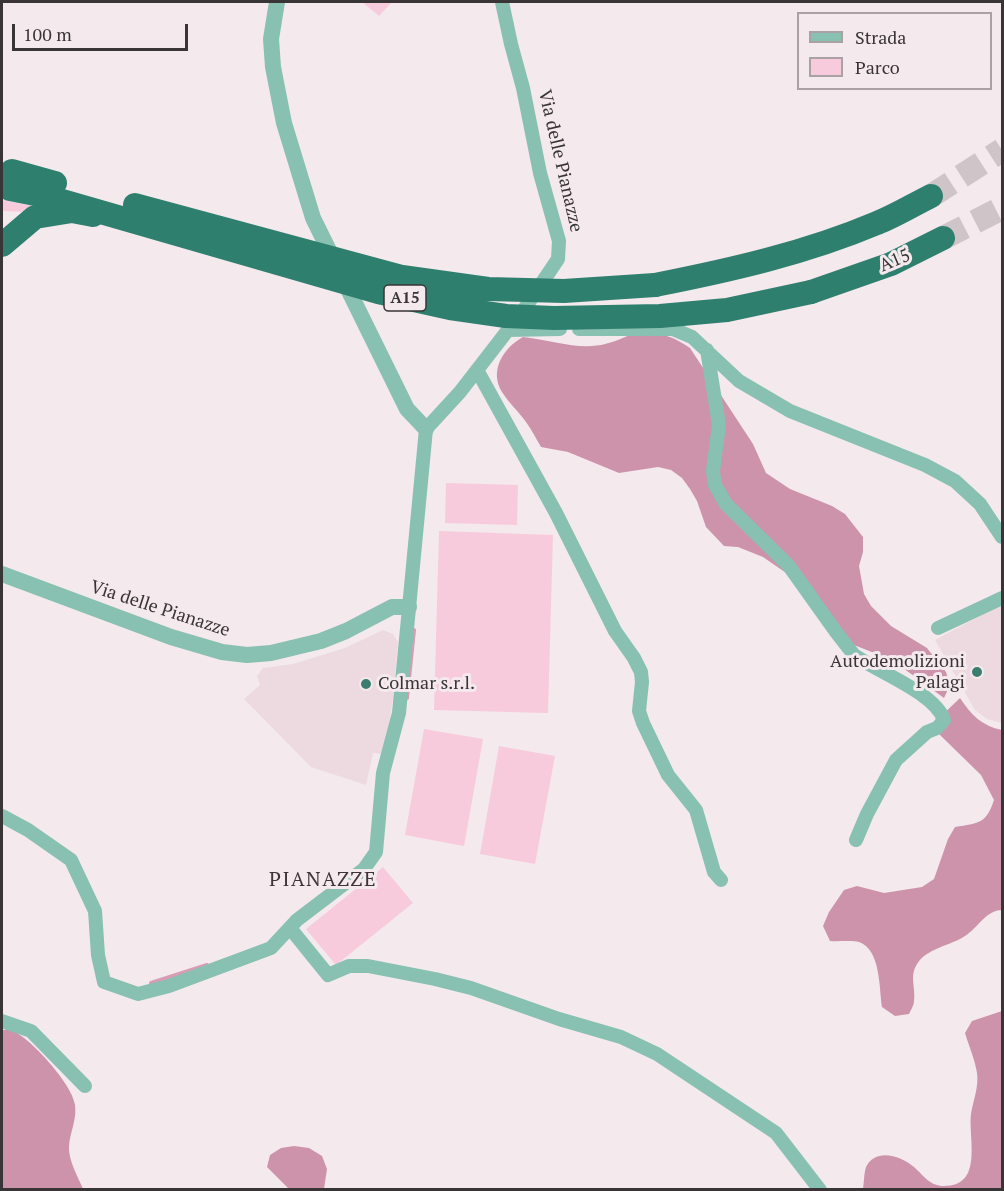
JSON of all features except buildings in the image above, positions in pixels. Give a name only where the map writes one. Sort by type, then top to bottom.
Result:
[{"type":"highway","name":"A15","points":[[6,179],[45,196],[378,292],[450,308],[506,316],[554,318],[660,316],[726,310],[811,292],[891,264],[943,238]]},
{"type":"highway","name":"A15","points":[[6,179],[402,277],[488,289],[564,291],[656,285],[722,272],[794,253],[878,223],[931,196]]},
{"type":"highway","points":[[2,245],[35,217],[72,211],[144,230],[183,235]]},
{"type":"street","points":[[2,816],[28,830],[71,860],[95,911],[98,955],[104,982],[138,994],[169,986],[271,948],[290,928],[364,868],[376,852],[383,773],[399,713],[426,429],[407,409],[313,218],[284,123],[273,67],[271,39],[277,2]]},
{"type":"street","name":"Via delle Pianazze","points":[[426,429],[460,392],[549,275],[558,259],[559,241],[540,174],[523,88],[502,2]]},
{"type":"street","points":[[508,330],[673,329],[692,337],[740,381],[790,411],[925,465],[955,481],[980,504],[1002,537]]},
{"type":"street","points":[[707,350],[719,425],[714,478],[715,485],[726,504],[779,555],[854,655],[914,689],[941,711],[944,720],[896,760],[867,813],[856,840]]},
{"type":"street","points":[[477,370],[556,513],[615,631],[641,672],[639,711],[643,723],[668,776],[696,810],[714,872],[721,880]]},
{"type":"street","name":"Via delle Pianazze","points":[[2,574],[171,637],[222,652],[247,655],[272,653],[313,643],[346,631],[392,607],[410,607]]},
{"type":"street","points":[[938,628],[1002,598]]},
{"type":"street","points":[[290,928],[328,975],[349,966],[368,966],[435,979],[471,988],[559,1019],[621,1037],[657,1053],[776,1133],[820,1190]]},
{"type":"street","points":[[2,1021],[31,1031],[85,1086]]},
{"type":"shaded area","points":[[633,333],[663,335],[690,348],[753,444],[766,473],[790,489],[832,506],[845,514],[863,537],[863,552],[859,566],[864,594],[871,606],[891,626],[927,648],[946,672],[950,685],[944,698],[892,660],[854,645],[792,577],[763,557],[738,547],[724,546],[706,527],[690,489],[682,478],[671,470],[658,467],[619,473],[568,452],[541,447],[498,384],[500,361],[509,347],[523,337],[590,346],[617,340]]},
{"type":"shaded area","name":"Autodemolizioni Palagi","points":[[1002,604],[1002,723],[987,719],[975,710],[935,640]]},
{"type":"shaded area","points":[[383,630],[393,634],[398,642],[393,698],[388,732],[381,754],[373,753],[366,785],[311,767],[244,699],[260,685],[257,676],[263,668],[293,664],[345,648]]},
{"type":"shaded area","points":[[960,698],[978,719],[1002,730],[1002,910],[991,913],[970,933],[921,959],[913,973],[914,1003],[912,1008],[909,1014],[895,1016],[882,1007],[878,970],[866,946],[852,941],[830,941],[823,926],[829,912],[844,890],[857,886],[884,893],[922,887],[934,879],[948,839],[955,827],[976,823],[988,814],[994,800],[981,775],[940,735],[936,721]]},
{"type":"shaded area","points":[[1002,1011],[1002,1189],[863,1189],[866,1167],[870,1161],[882,1155],[902,1160],[939,1186],[957,1184],[965,1178],[971,1159],[971,1114],[977,1089],[977,1073],[965,1033],[972,1021]]},
{"type":"shaded area","points":[[2,1030],[11,1030],[29,1042],[67,1086],[75,1105],[69,1151],[83,1189],[2,1190]]},
{"type":"shaded area","points":[[294,1146],[309,1148],[322,1156],[327,1169],[324,1189],[289,1189],[267,1167],[270,1155],[281,1148]]},
{"type":"green space","points":[[362,2],[392,2],[379,16]]},
{"type":"green space","points":[[2,200],[37,207],[27,212],[2,211]]},
{"type":"green space","points":[[446,483],[518,485],[517,525],[445,523]]},
{"type":"green space","points":[[439,531],[553,535],[548,713],[434,710]]},
{"type":"green space","points":[[424,729],[483,739],[464,846],[405,835]]},
{"type":"green space","points":[[499,746],[555,756],[535,864],[480,854]]},
{"type":"green space","points":[[383,867],[413,903],[336,965],[306,929]]},
{"type":"waterway","points":[[407,698],[414,630]]},
{"type":"waterway","points":[[151,983],[207,965]]},
{"type":"tunnel","points":[[931,196],[1002,150]]},
{"type":"tunnel","points":[[943,238],[1002,208]]},
{"type":"place","name":"Autodemolizioni Palagi","points":[[977,672]]},
{"type":"place","name":"Colmar s.r.l.","points":[[366,684]]},
{"type":"district","name":"PIANAZZE","points":[[323,880]]}]
